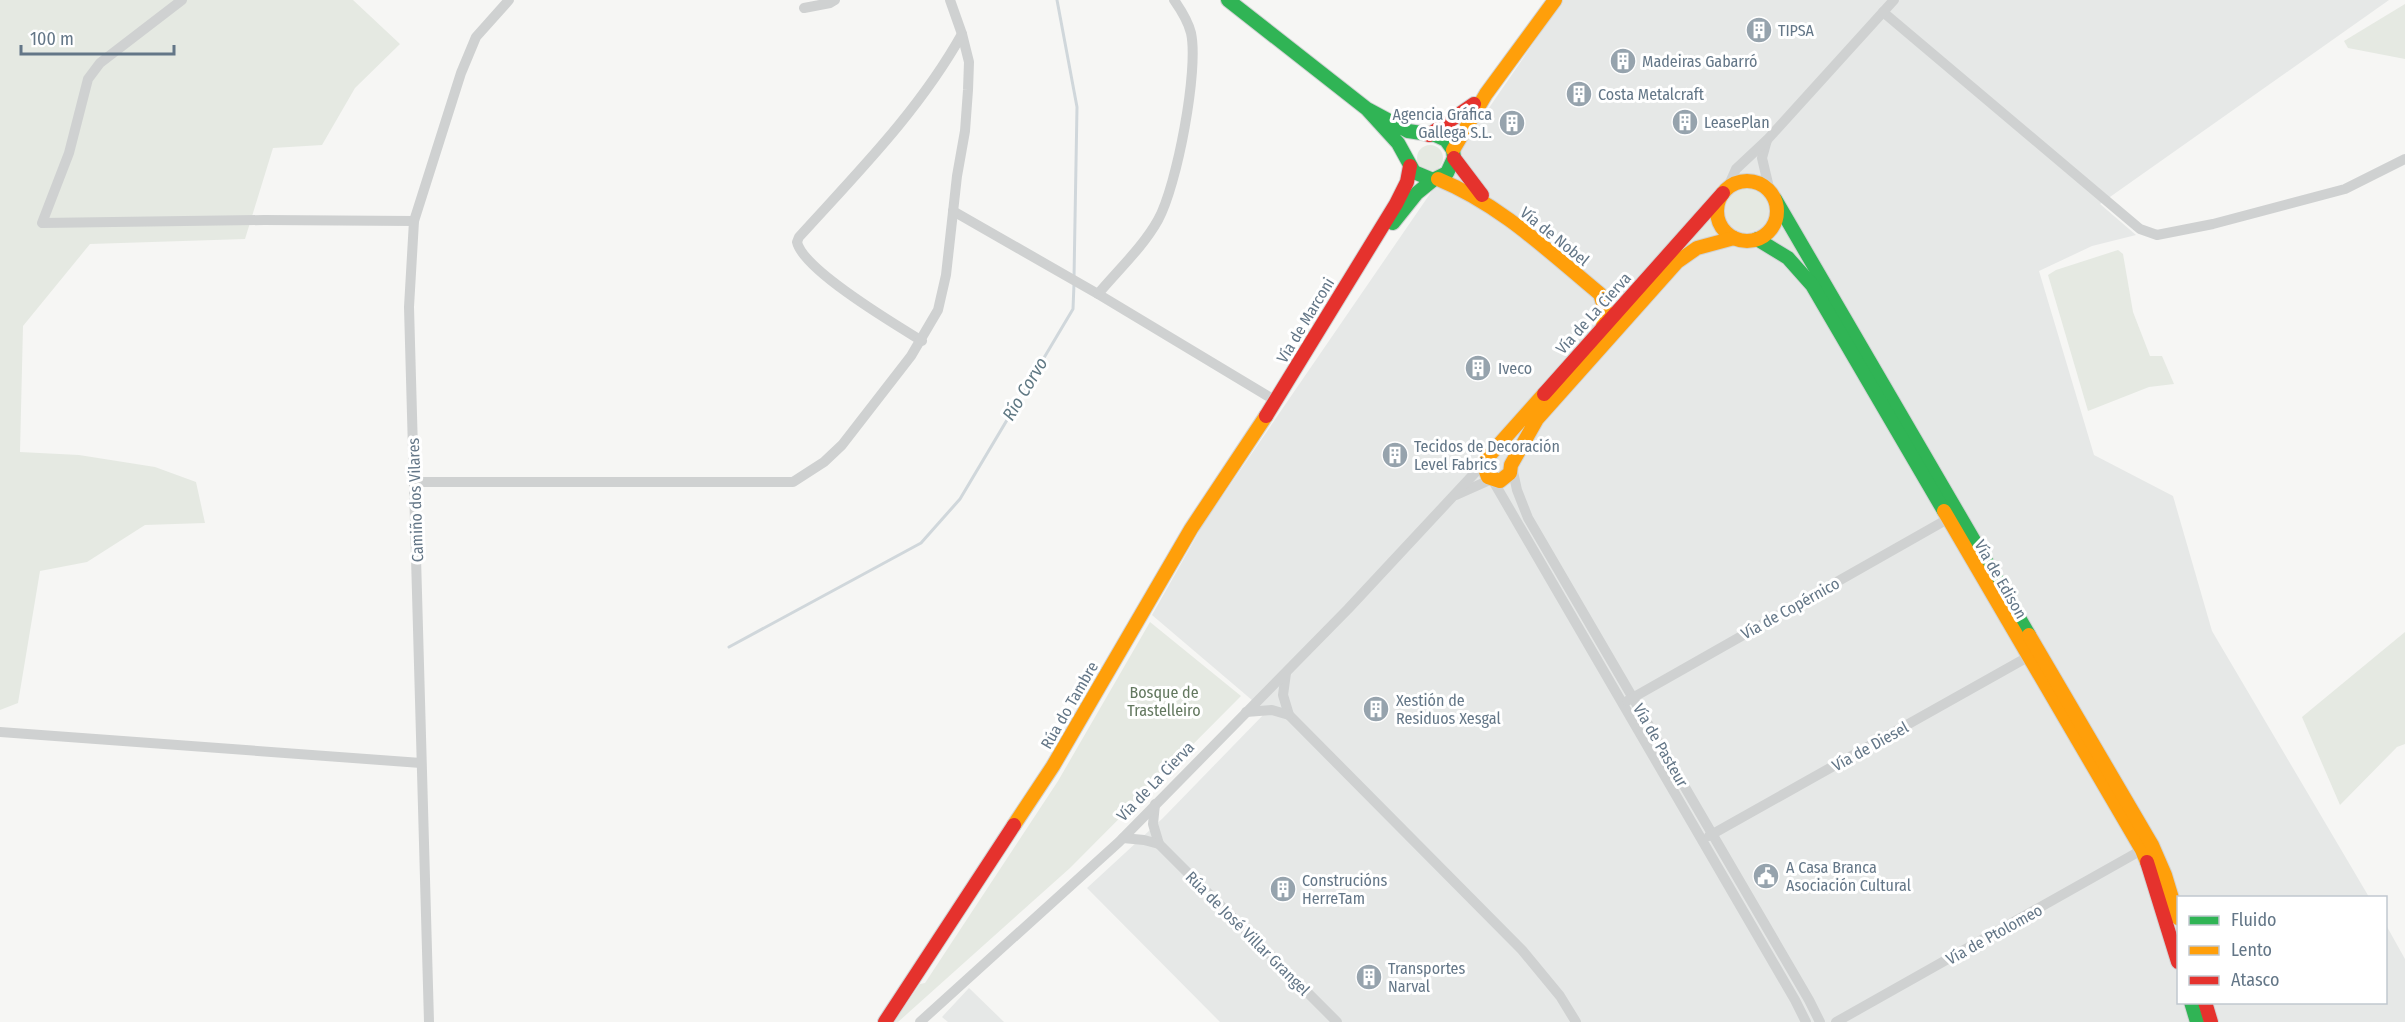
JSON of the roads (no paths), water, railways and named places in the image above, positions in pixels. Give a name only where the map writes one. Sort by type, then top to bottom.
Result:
[{"type":"main road","points":[[1228,0],[1367,109],[1398,143],[1419,176],[1435,179],[1447,173],[1453,154],[1486,94],[1555,0]]},
{"type":"main road","points":[[1410,163],[1411,147],[1414,142],[1458,117],[1486,94]]},
{"type":"main road","points":[[1367,109],[1408,131],[1441,137],[1453,154]]},
{"type":"main road","name":"Vía de Nobel","points":[[1453,154],[1490,204]]},
{"type":"main road","name":"Vía de Marconi","points":[[1276,400],[1401,194],[1410,163]]},
{"type":"main road","name":"Vía de Nobel","points":[[1435,179],[1460,187],[1490,204],[1600,294]]},
{"type":"main road","name":"Vía de Marconi","points":[[1364,257],[1418,193],[1435,179]]},
{"type":"main road","points":[[1743,181],[1750,181],[1765,186],[1773,195],[1776,218],[1766,234],[1757,239],[1742,240],[1734,238],[1721,226],[1717,209],[1725,190],[1743,181]]},
{"type":"main road","name":"Vía de La Cierva","points":[[1487,459],[1725,190]]},
{"type":"main road","name":"Vía de Edison","points":[[1773,195],[1953,516],[2165,875],[2177,915]]},
{"type":"main road","name":"Vía de La Cierva","points":[[1511,465],[1538,419],[1677,262],[1711,242],[1734,238]]},
{"type":"main road","name":"Vía de Edison","points":[[1757,239],[1781,250],[1799,267],[1812,285],[1953,516]]},
{"type":"main road","points":[[1600,294],[1614,297],[1632,294]]},
{"type":"main road","points":[[1600,294],[1604,303],[1603,327]]},
{"type":"main road","name":"Rúa do Tambre","points":[[885,1022],[1053,766],[1191,529],[1276,400]]},
{"type":"main road","points":[[1503,454],[1511,465],[1508,477],[1500,480],[1492,479],[1486,474],[1487,459],[1503,454]]},
{"type":"main road","name":"Vía de Edison","points":[[2147,847],[2153,879],[2177,959]]},
{"type":"main road","points":[[2192,1004],[2197,1022]]},
{"type":"main road","points":[[2206,1004],[2211,1022]]},
{"type":"street","points":[[182,0],[100,63],[88,79],[69,153],[42,223],[264,220],[414,221]]},
{"type":"street","name":"Camiño dos Vilares","points":[[429,1022],[409,307],[414,221],[461,73],[476,37],[509,0]]},
{"type":"street","points":[[804,8],[835,0]]},
{"type":"street","points":[[415,482],[793,482],[824,462],[842,446],[922,340],[938,310],[946,275],[957,176],[966,131],[968,90],[969,62],[950,0]]},
{"type":"street","points":[[1098,294],[1151,232],[1169,196],[1192,73],[1191,33],[1174,0]]},
{"type":"street","name":"Vía de La Cierva","points":[[1725,190],[1736,169],[1767,140],[1894,0]]},
{"type":"street","points":[[1883,12],[2140,229],[2157,235],[2212,224],[2345,189],[2405,159]]},
{"type":"street","points":[[922,340],[852,298],[805,256],[797,242],[922,98],[944,67],[962,34]]},
{"type":"street","points":[[1767,140],[1762,158],[1773,195]]},
{"type":"street","points":[[953,211],[1276,400]]},
{"type":"street","name":"Vía de La Cierva","points":[[920,1022],[1123,838],[1348,609],[1487,459]]},
{"type":"street","name":"Vía de Pasteur","points":[[1511,465],[1517,490],[1528,518],[1714,834],[1820,1022]]},
{"type":"street","name":"Vía de La Cierva","points":[[1450,498],[1492,479]]},
{"type":"street","name":"Vía de Pasteur","points":[[1492,479],[1806,1022]]},
{"type":"street","name":"Vía de Copérnico","points":[[1622,703],[1953,516]]},
{"type":"street","name":"Vía de Diesel","points":[[1702,841],[2033,654]]},
{"type":"street","points":[[1285,711],[1283,687],[1286,672]]},
{"type":"street","points":[[1266,692],[1272,704],[1285,711],[1522,950],[1560,996],[1576,1022]]},
{"type":"street","points":[[1246,712],[1285,711]]},
{"type":"street","points":[[0,732],[421,763]]},
{"type":"street","points":[[1123,838],[1156,841],[1153,824],[1155,804]]},
{"type":"street","name":"Rúa de José Villar Grangel","points":[[1137,823],[1337,1022]]},
{"type":"street","name":"Vía de Ptolomeo","points":[[1836,1022],[2147,847]]},
{"type":"waterway","name":"Río Corvo","points":[[1057,0],[1077,107],[1074,278]]},
{"type":"waterway","name":"Río Corvo","points":[[729,647],[921,543],[960,499],[1073,309],[1074,284]]},
{"type":"place","name":"TIPSA","points":[[1759,30]]},
{"type":"place","name":"Madeiras Gabarró","points":[[1623,61]]},
{"type":"place","name":"Costa Metalcraft","points":[[1579,94]]},
{"type":"place","name":"LeasePlan","points":[[1685,122]]},
{"type":"place","name":"Agencia Gráfica Gallega S.L.","points":[[1512,123]]},
{"type":"place","name":"Iveco","points":[[1478,368]]},
{"type":"place","name":"Tecidos de Decoración Level Fabrics","points":[[1395,455]]},
{"type":"place","name":"Xestión de Residuos Xesgal","points":[[1376,709]]},
{"type":"place","name":"A Casa Branca Asociación Cultural","points":[[1766,876]]},
{"type":"place","name":"Construcións HerreTam","points":[[1283,889]]},
{"type":"place","name":"Transportes Narval","points":[[1369,977]]},
{"type":"park label","name":"Bosque de Trastelleiro","points":[[1164,701]]}]
